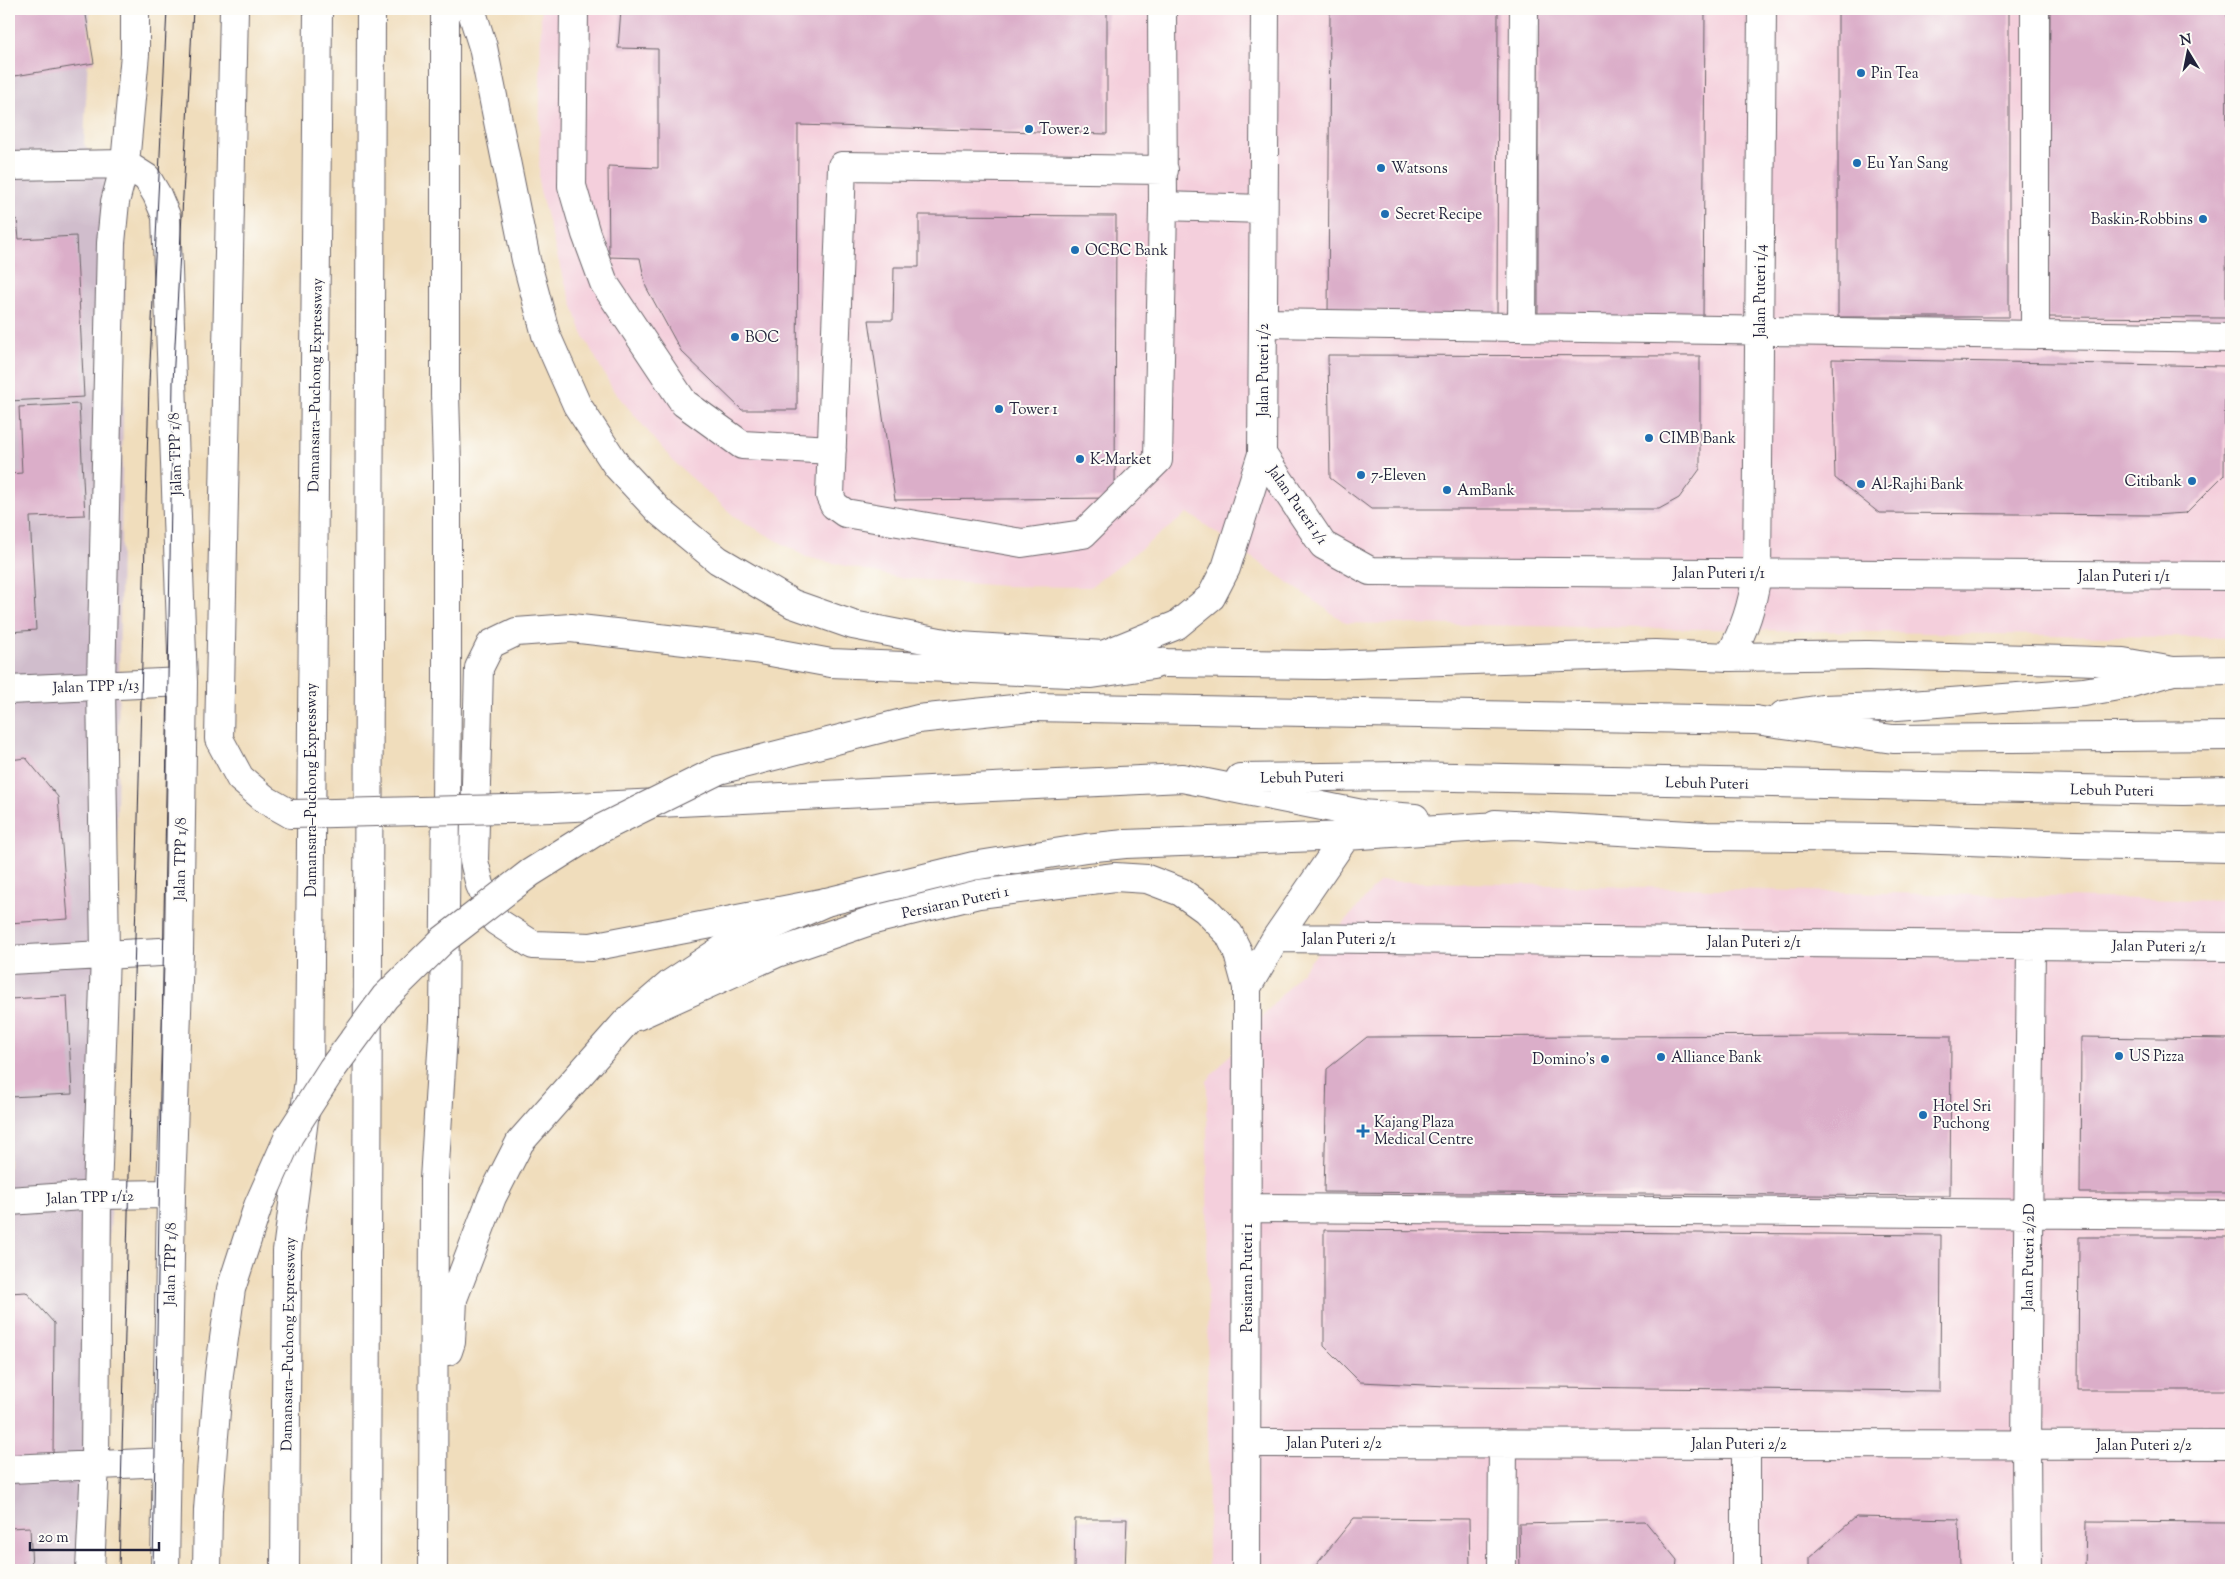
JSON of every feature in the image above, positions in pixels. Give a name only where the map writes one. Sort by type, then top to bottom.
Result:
[{"type":"main road","points":[[90,1570],[95,1464],[97,1195],[105,954],[101,685],[111,243],[115,202],[125,164],[135,54],[134,9]]},
{"type":"main road","points":[[234,9],[219,739],[240,778],[266,800],[291,814],[563,807],[1182,778],[1362,814],[1513,825],[1707,836],[1888,838],[2074,845],[2231,848]]},
{"type":"main road","name":"Damansara–Puchong Expressway","points":[[285,1570],[287,1251],[308,1080],[318,9]]},
{"type":"main road","points":[[366,1570],[371,9]]},
{"type":"main road","points":[[433,1570],[434,1180],[445,1010],[448,586],[445,395],[445,9]]},
{"type":"main road","points":[[471,9],[483,47],[526,260],[546,335],[577,405],[618,466],[660,512],[718,560],[792,604],[853,625],[960,646],[1103,655],[1166,662],[1324,665],[1655,654],[1729,657],[1866,655],[2123,662],[2173,671],[2231,670]]},
{"type":"main road","points":[[574,9],[572,186],[586,234],[604,283],[684,403],[742,445],[832,450]]},
{"type":"main road","points":[[1162,9],[1164,170],[1164,206],[1158,460],[1083,534],[1022,543],[846,513],[834,505],[830,496],[842,166],[1164,170]]},
{"type":"main road","name":"Jalan Puteri 1/2","points":[[1103,655],[1176,625],[1211,597],[1226,568],[1262,454],[1265,9]]},
{"type":"main road","points":[[1522,327],[1524,9]]},
{"type":"main road","name":"Jalan Puteri 1/4","points":[[1729,657],[1743,633],[1754,595],[1757,574],[1762,9]]},
{"type":"main road","points":[[2035,9],[2035,335]]},
{"type":"main road","points":[[9,166],[125,164]]},
{"type":"main road","name":"Jalan TPP 1/8","points":[[125,164],[147,178],[158,195],[166,216],[183,682],[179,951],[171,1194],[166,1570]]},
{"type":"main road","points":[[1164,206],[1263,209]]},
{"type":"main road","points":[[1263,323],[2231,338]]},
{"type":"main road","name":"Jalan Puteri 1/1","points":[[1262,454],[1323,546],[1370,571],[2231,576]]},
{"type":"main road","points":[[1166,662],[1092,674],[831,663],[755,648],[571,628],[516,632],[491,644],[479,668],[474,861],[480,885],[496,922],[533,945],[590,947],[826,902],[973,866],[1096,847],[1125,844],[1346,836],[1513,825]]},
{"type":"main road","points":[[1755,720],[1822,709],[1884,707],[2084,692],[2124,685],[2173,671]]},
{"type":"main road","name":"Jalan TPP 1/13","points":[[9,690],[183,682]]},
{"type":"main road","points":[[207,1570],[208,1510],[214,1430],[219,1374],[231,1289],[258,1206],[289,1136],[332,1069],[385,997],[443,940],[530,873],[600,829],[719,770],[918,719],[1031,707],[1755,720],[1893,739],[2231,736]]},
{"type":"main road","name":"Lebuh Puteri","points":[[1182,778],[1403,776],[2183,791],[2231,790]]},
{"type":"main road","name":"Persiaran Puteri 1","points":[[1248,987],[1276,938],[1346,836]]},
{"type":"main road","name":"Persiaran Puteri 1","points":[[627,1021],[777,953],[870,921],[979,894],[1115,877],[1146,879],[1181,892],[1206,910],[1229,934],[1237,950],[1248,987],[1246,1570]]},
{"type":"main road","points":[[432,1394],[450,1342],[453,1298],[492,1197],[520,1142],[627,1021],[670,984],[729,945],[826,902]]},
{"type":"main road","name":"Jalan Puteri 2/1","points":[[1276,938],[2231,947]]},
{"type":"main road","name":"Jalan Puteri 2/2D","points":[[2027,1570],[2026,1445],[2031,944]]},
{"type":"main road","points":[[9,960],[179,951]]},
{"type":"main road","name":"Jalan TPP 1/12","points":[[9,1200],[97,1195],[171,1194]]},
{"type":"main road","points":[[1247,1208],[2231,1215]]},
{"type":"main road","name":"Jalan Puteri 2/2","points":[[1247,1443],[2231,1445]]},
{"type":"main road","points":[[1502,1570],[1503,1443]]},
{"type":"main road","points":[[1746,1444],[1746,1570]]},
{"type":"main road","points":[[9,1469],[167,1462]]},
{"type":"shaded area","points":[[9,9],[90,9],[84,144],[126,208],[111,1211],[91,1570],[9,1570]]},
{"type":"shaded area","points":[[541,9],[2231,9],[2231,638],[1346,623],[1188,513],[1090,587],[1004,586],[900,578],[806,557],[735,517],[673,461],[613,390],[582,333],[561,270],[539,187]]},
{"type":"shaded area","points":[[1380,881],[2231,901],[2231,1570],[1208,1570],[1207,1081]]},
{"type":"building","points":[[9,9],[85,9],[94,63],[9,77]]},
{"type":"building","name":"Tower 2","points":[[621,9],[1107,9],[1107,134],[798,125],[797,410],[742,410],[681,351],[646,287],[640,258],[609,257],[608,166],[658,168],[658,49],[618,48]]},
{"type":"building","points":[[1330,9],[1498,9],[1497,318],[1328,317]]},
{"type":"building","points":[[1538,9],[1705,9],[1703,320],[1538,320]]},
{"type":"building","points":[[1838,9],[2009,9],[2009,317],[1838,317]]},
{"type":"building","points":[[2050,9],[2227,9],[2226,318],[2048,317]]},
{"type":"building","name":"Tower 1","points":[[919,215],[1116,216],[1115,498],[895,500],[869,320],[893,320],[894,267],[919,267]]},
{"type":"building","points":[[17,219],[19,239],[76,236],[84,397],[9,401],[9,220]]},
{"type":"building","points":[[1328,355],[1700,356],[1700,469],[1679,498],[1659,509],[1371,509],[1330,478]]},
{"type":"building","points":[[1832,359],[2225,366],[2224,475],[2186,513],[2153,515],[1879,513],[1835,478]]},
{"type":"building","points":[[79,404],[85,515],[30,517],[36,630],[9,632],[9,474],[22,473],[19,407]]},
{"type":"building","points":[[26,758],[58,797],[68,919],[9,923],[9,760]]},
{"type":"building","points":[[67,996],[72,1094],[9,1097],[9,999]]},
{"type":"building","points":[[1951,1036],[1950,1196],[1324,1192],[1327,1069],[1367,1037]]},
{"type":"building","points":[[2081,1037],[2231,1039],[2231,1193],[2080,1193]]},
{"type":"building","points":[[1324,1230],[1941,1235],[1940,1391],[1447,1386],[1360,1382],[1324,1346]]},
{"type":"building","points":[[2079,1237],[2231,1237],[2231,1390],[2078,1390]]},
{"type":"building","points":[[26,1292],[54,1323],[53,1460],[9,1462],[9,1293]]},
{"type":"building","points":[[1856,1517],[1959,1519],[1960,1570],[1809,1570],[1809,1558]]},
{"type":"building","points":[[1354,1518],[1469,1519],[1470,1570],[1312,1570]]},
{"type":"building","points":[[1075,1519],[1127,1519],[1125,1570],[1074,1570]]},
{"type":"building","points":[[1645,1521],[1677,1560],[1676,1570],[1520,1570],[1519,1524]]},
{"type":"building","points":[[2086,1521],[2231,1522],[2231,1570],[2085,1570]]},
{"type":"building","points":[[30,1527],[32,1570],[9,1570],[9,1528]]},
{"type":"tram line","points":[[119,1570],[149,384],[167,9]]},
{"type":"tram line","points":[[153,1570],[173,382],[193,9]]},
{"type":"place","name":"Pin Tea","points":[[1861,73]]},
{"type":"place","name":"Tower 2","points":[[1029,129]]},
{"type":"place","name":"Eu Yan Sang","points":[[1857,163]]},
{"type":"place","name":"Watsons","points":[[1381,168]]},
{"type":"place","name":"Secret Recipe","points":[[1385,214]]},
{"type":"place","name":"Baskin-Robbins","points":[[2203,219]]},
{"type":"place","name":"OCBC Bank","points":[[1075,250]]},
{"type":"place","name":"BOC","points":[[735,337]]},
{"type":"place","name":"Tower 1","points":[[999,409]]},
{"type":"place","name":"CIMB Bank","points":[[1649,438]]},
{"type":"place","name":"K-Market","points":[[1080,459]]},
{"type":"place","name":"7-Eleven","points":[[1361,475]]},
{"type":"place","name":"Citibank","points":[[2192,481]]},
{"type":"place","name":"Al-Rajhi Bank","points":[[1861,484]]},
{"type":"place","name":"AmBank","points":[[1447,490]]},
{"type":"place","name":"US Pizza","points":[[2119,1056]]},
{"type":"place","name":"Alliance Bank","points":[[1661,1057]]},
{"type":"place","name":"Domino's","points":[[1605,1059]]},
{"type":"place","name":"Hotel Sri Puchong","points":[[1923,1115]]},
{"type":"place","name":"Kajang Plaza Medical Centre","points":[[1363,1131]]}]
